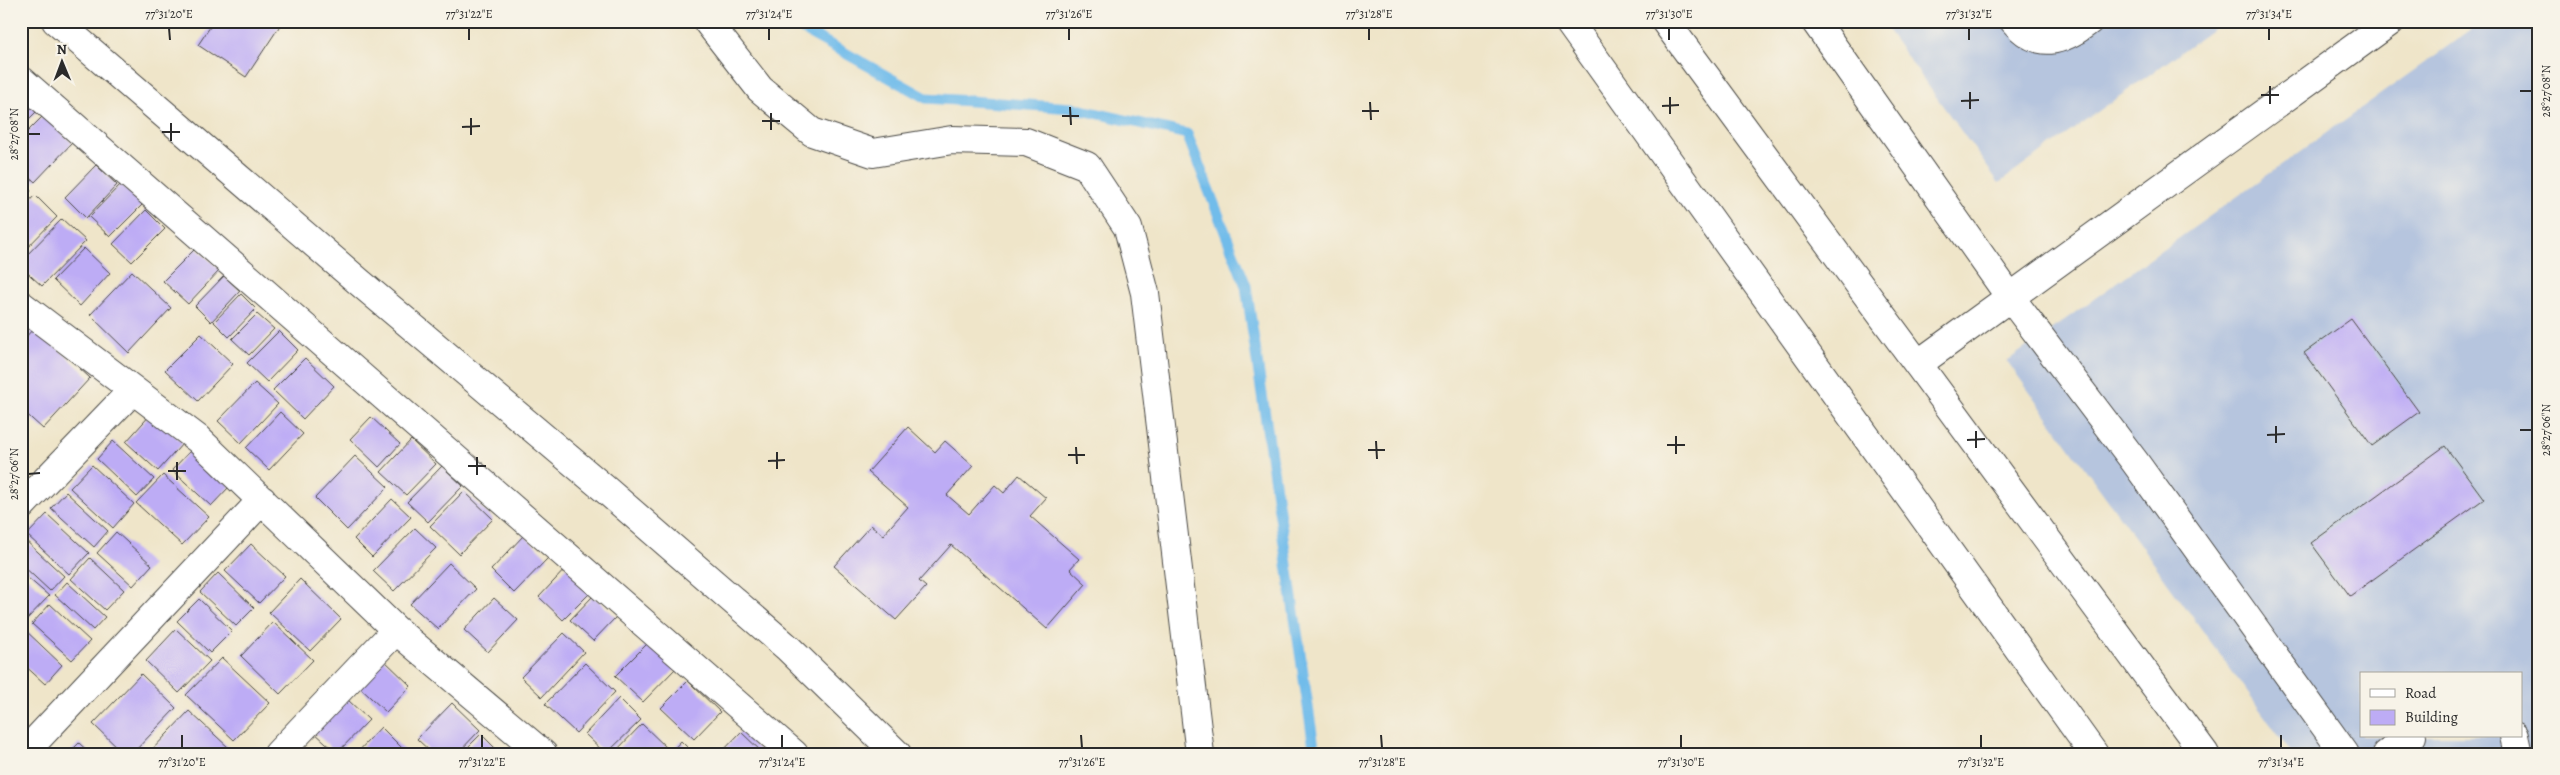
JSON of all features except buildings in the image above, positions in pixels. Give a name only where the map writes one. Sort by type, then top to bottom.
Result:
[{"type":"street","points":[[56,21],[723,591],[788,648],[897,754]]},
{"type":"street","points":[[707,21],[760,89],[812,132],[873,153],[952,140],[1026,142],[1087,166],[1128,228],[1145,293],[1200,754]]},
{"type":"street","points":[[1568,21],[2094,754]]},
{"type":"street","points":[[1665,21],[2205,754]]},
{"type":"street","points":[[1815,21],[2010,296],[2135,462],[2345,754]]},
{"type":"street","points":[[2014,21],[2024,32],[2049,42],[2072,35],[2089,21]]},
{"type":"street","points":[[1918,364],[2391,21]]},
{"type":"street","points":[[21,80],[794,754]]},
{"type":"street","points":[[21,305],[198,439],[396,630],[543,754]]},
{"type":"street","points":[[21,506],[133,390]]},
{"type":"street","points":[[23,754],[262,500]]},
{"type":"street","points":[[282,752],[396,630]]},
{"type":"street","points":[[2387,754],[2409,738]]},
{"type":"street","points":[[2514,738],[2518,754]]},
{"type":"shaded area","points":[[1881,21],[2224,21],[1999,183]]},
{"type":"shaded area","points":[[2483,21],[2539,21],[2539,754],[2292,754],[2007,361]]},
{"type":"waterway","points":[[799,21],[804,30],[926,98],[1073,108],[1187,134],[1246,286],[1315,754]]}]
